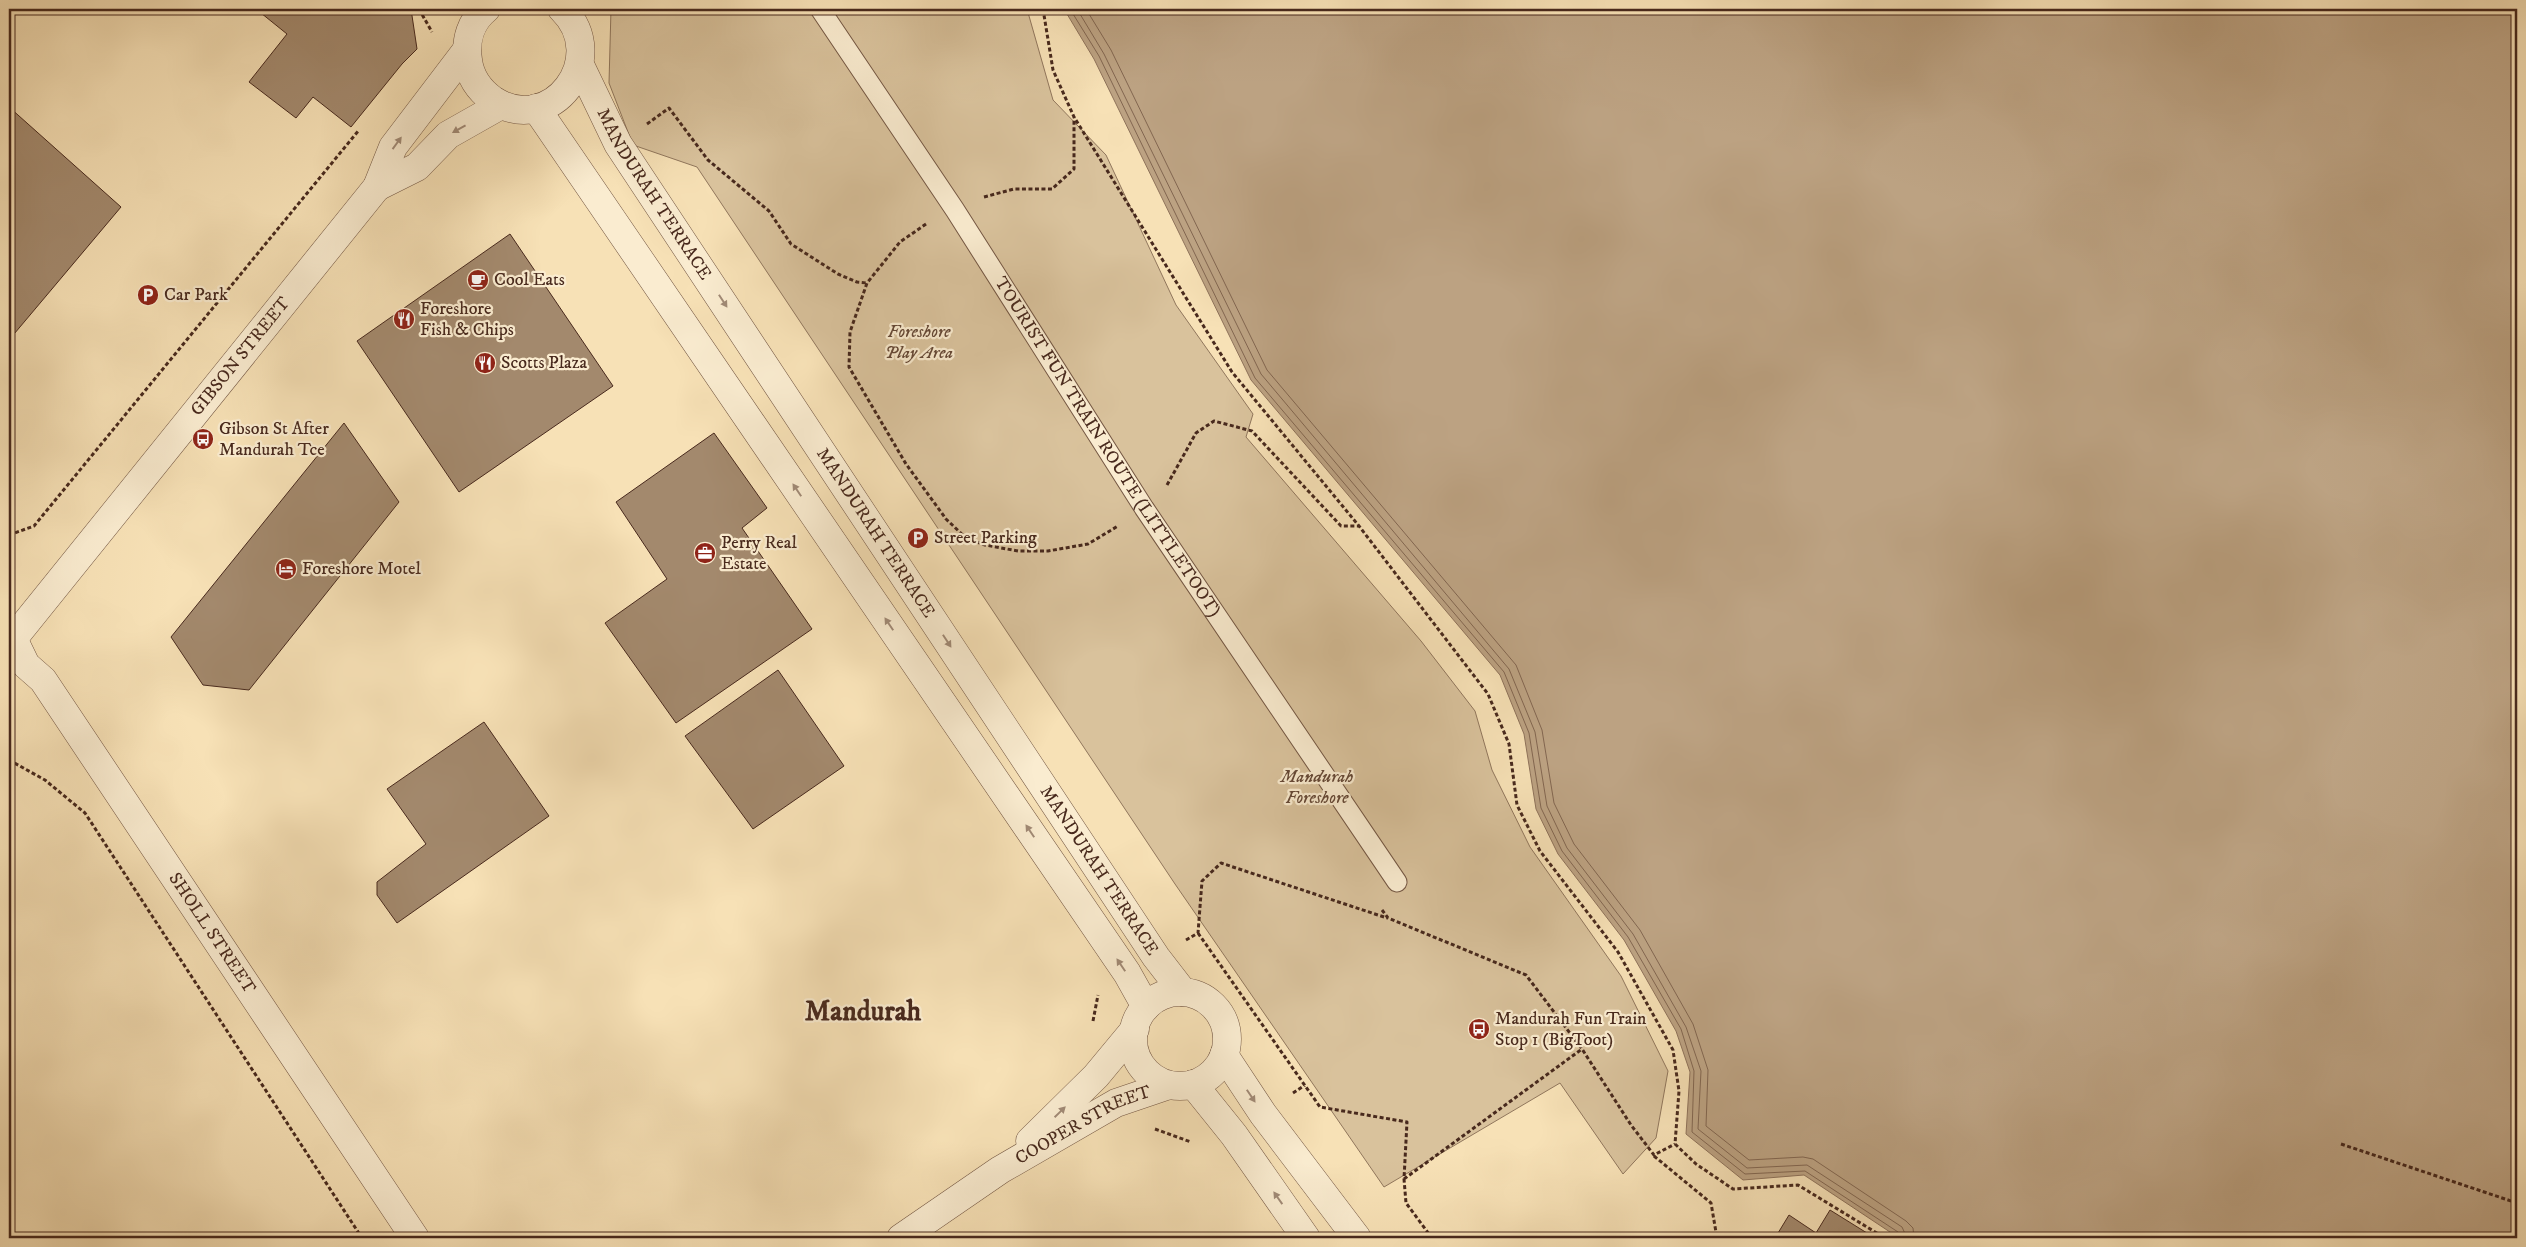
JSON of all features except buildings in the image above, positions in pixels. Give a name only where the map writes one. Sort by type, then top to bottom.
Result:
[{"type":"street","points":[[482,10],[468,37],[466,51],[469,68],[475,83],[487,96],[501,105],[513,108],[536,108],[551,102],[564,93],[574,80],[580,66],[582,49],[578,31],[570,16],[562,9]]},
{"type":"street","name":"GIBSON STREET","points":[[10,638],[377,187],[393,147],[466,51]]},
{"type":"street","name":"MANDURAH TERRACE","points":[[580,66],[618,144],[1156,957],[1183,992]]},
{"type":"street","name":"GIBSON STREET","points":[[377,187],[417,167],[448,135],[501,105]]},
{"type":"street","name":"MANDURAH TERRACE","points":[[536,108],[1116,956],[1141,1018]]},
{"type":"street","name":"SHOLL STREET","points":[[10,638],[26,665],[43,680],[415,1238]]},
{"type":"street","points":[[1183,992],[1197,995],[1210,1002],[1220,1013],[1226,1027],[1227,1041],[1224,1056],[1217,1068],[1206,1078],[1181,1084],[1155,1079],[1144,1069],[1137,1057],[1134,1043],[1141,1018],[1170,993],[1183,992]]},
{"type":"street","name":"COOPER STREET","points":[[1000,1170],[1096,1076],[1141,1018]]},
{"type":"street","points":[[1224,1056],[1263,1114],[1357,1238]]},
{"type":"street","points":[[1181,1084],[1234,1135],[1306,1238]]},
{"type":"street","name":"COOPER STREET","points":[[901,1238],[1000,1170],[1116,1103],[1181,1084]]},
{"type":"lane","name":"TOURIST FUN TRAIN ROUTE (LITTLETOOT)","points":[[820,9],[955,210],[1144,508],[1397,882]]},
{"type":"path","points":[[419,9],[433,34]]},
{"type":"path","points":[[1043,9],[1053,70],[1074,117],[1232,372],[1359,526],[1488,694],[1509,744],[1517,805],[1540,851],[1618,952],[1673,1050],[1679,1091],[1675,1144],[1696,1164],[1733,1189],[1798,1185],[1885,1238]]},
{"type":"path","points":[[669,108],[708,160],[768,211],[791,244],[838,274],[856,282],[866,283]]},
{"type":"path","points":[[1074,117],[1074,168],[1052,188],[1014,189],[989,195],[928,223],[900,242],[866,283],[850,332],[849,367],[906,464],[946,519],[966,538],[985,545],[1018,551],[1048,551],[1088,544],[1144,508],[1166,486],[1196,433],[1214,421],[1252,431],[1341,526],[1359,526]]},
{"type":"path","points":[[9,535],[34,526],[362,127]]},
{"type":"path","points":[[9,760],[45,780],[85,813],[362,1238]]},
{"type":"path","points":[[1202,881],[1221,864],[1388,918]]},
{"type":"path","points":[[1198,933],[1320,1107],[1407,1122],[1404,1179],[1406,1203],[1432,1238]]},
{"type":"path","points":[[1404,1179],[1582,1049]]},
{"type":"path","points":[[1147,1126],[1194,1143]]},
{"type":"path","points":[[2341,1144],[2517,1203]]},
{"type":"path","points":[[1654,1156],[1711,1204],[1717,1238]]},
{"type":"path","points":[[1907,1238],[1910,1234],[1916,1238]]},
{"type":"green space","name":"Mandurah Foreshore","points":[[611,9],[1027,9],[1053,100],[1106,155],[1176,305],[1253,414],[1246,437],[1421,641],[1475,711],[1492,770],[1530,847],[1621,976],[1668,1071],[1656,1138],[1623,1174],[1560,1083],[1384,1187],[1175,884],[697,167],[633,145],[609,83]]},
{"type":"water","points":[[1064,9],[2517,9],[2517,1238],[1899,1238],[1804,1175],[1743,1180],[1686,1134],[1690,1072],[1676,1031],[1624,940],[1558,854],[1536,809],[1524,734],[1500,675],[1251,380],[1094,59]]},
{"type":"place","name":"Cool Eats","points":[[478,280]]},
{"type":"place","name":"Car Park","points":[[148,295]]},
{"type":"place","name":"Foreshore Fish & Chips","points":[[404,319]]},
{"type":"place","name":"Scotts Plaza","points":[[485,363]]},
{"type":"place","name":"Gibson St After Mandurah Tce","points":[[203,439]]},
{"type":"place","name":"Street Parking","points":[[918,538]]},
{"type":"place","name":"Perry Real Estate","points":[[705,553]]},
{"type":"place","name":"Foreshore Motel","points":[[286,569]]},
{"type":"place","name":"Mandurah Fun Train Stop 1 (BigToot)","points":[[1479,1029]]},
{"type":"district","name":"Mandurah","points":[[863,1011]]},
{"type":"park label","name":"Foreshore Play Area","points":[[919,342]]}]
